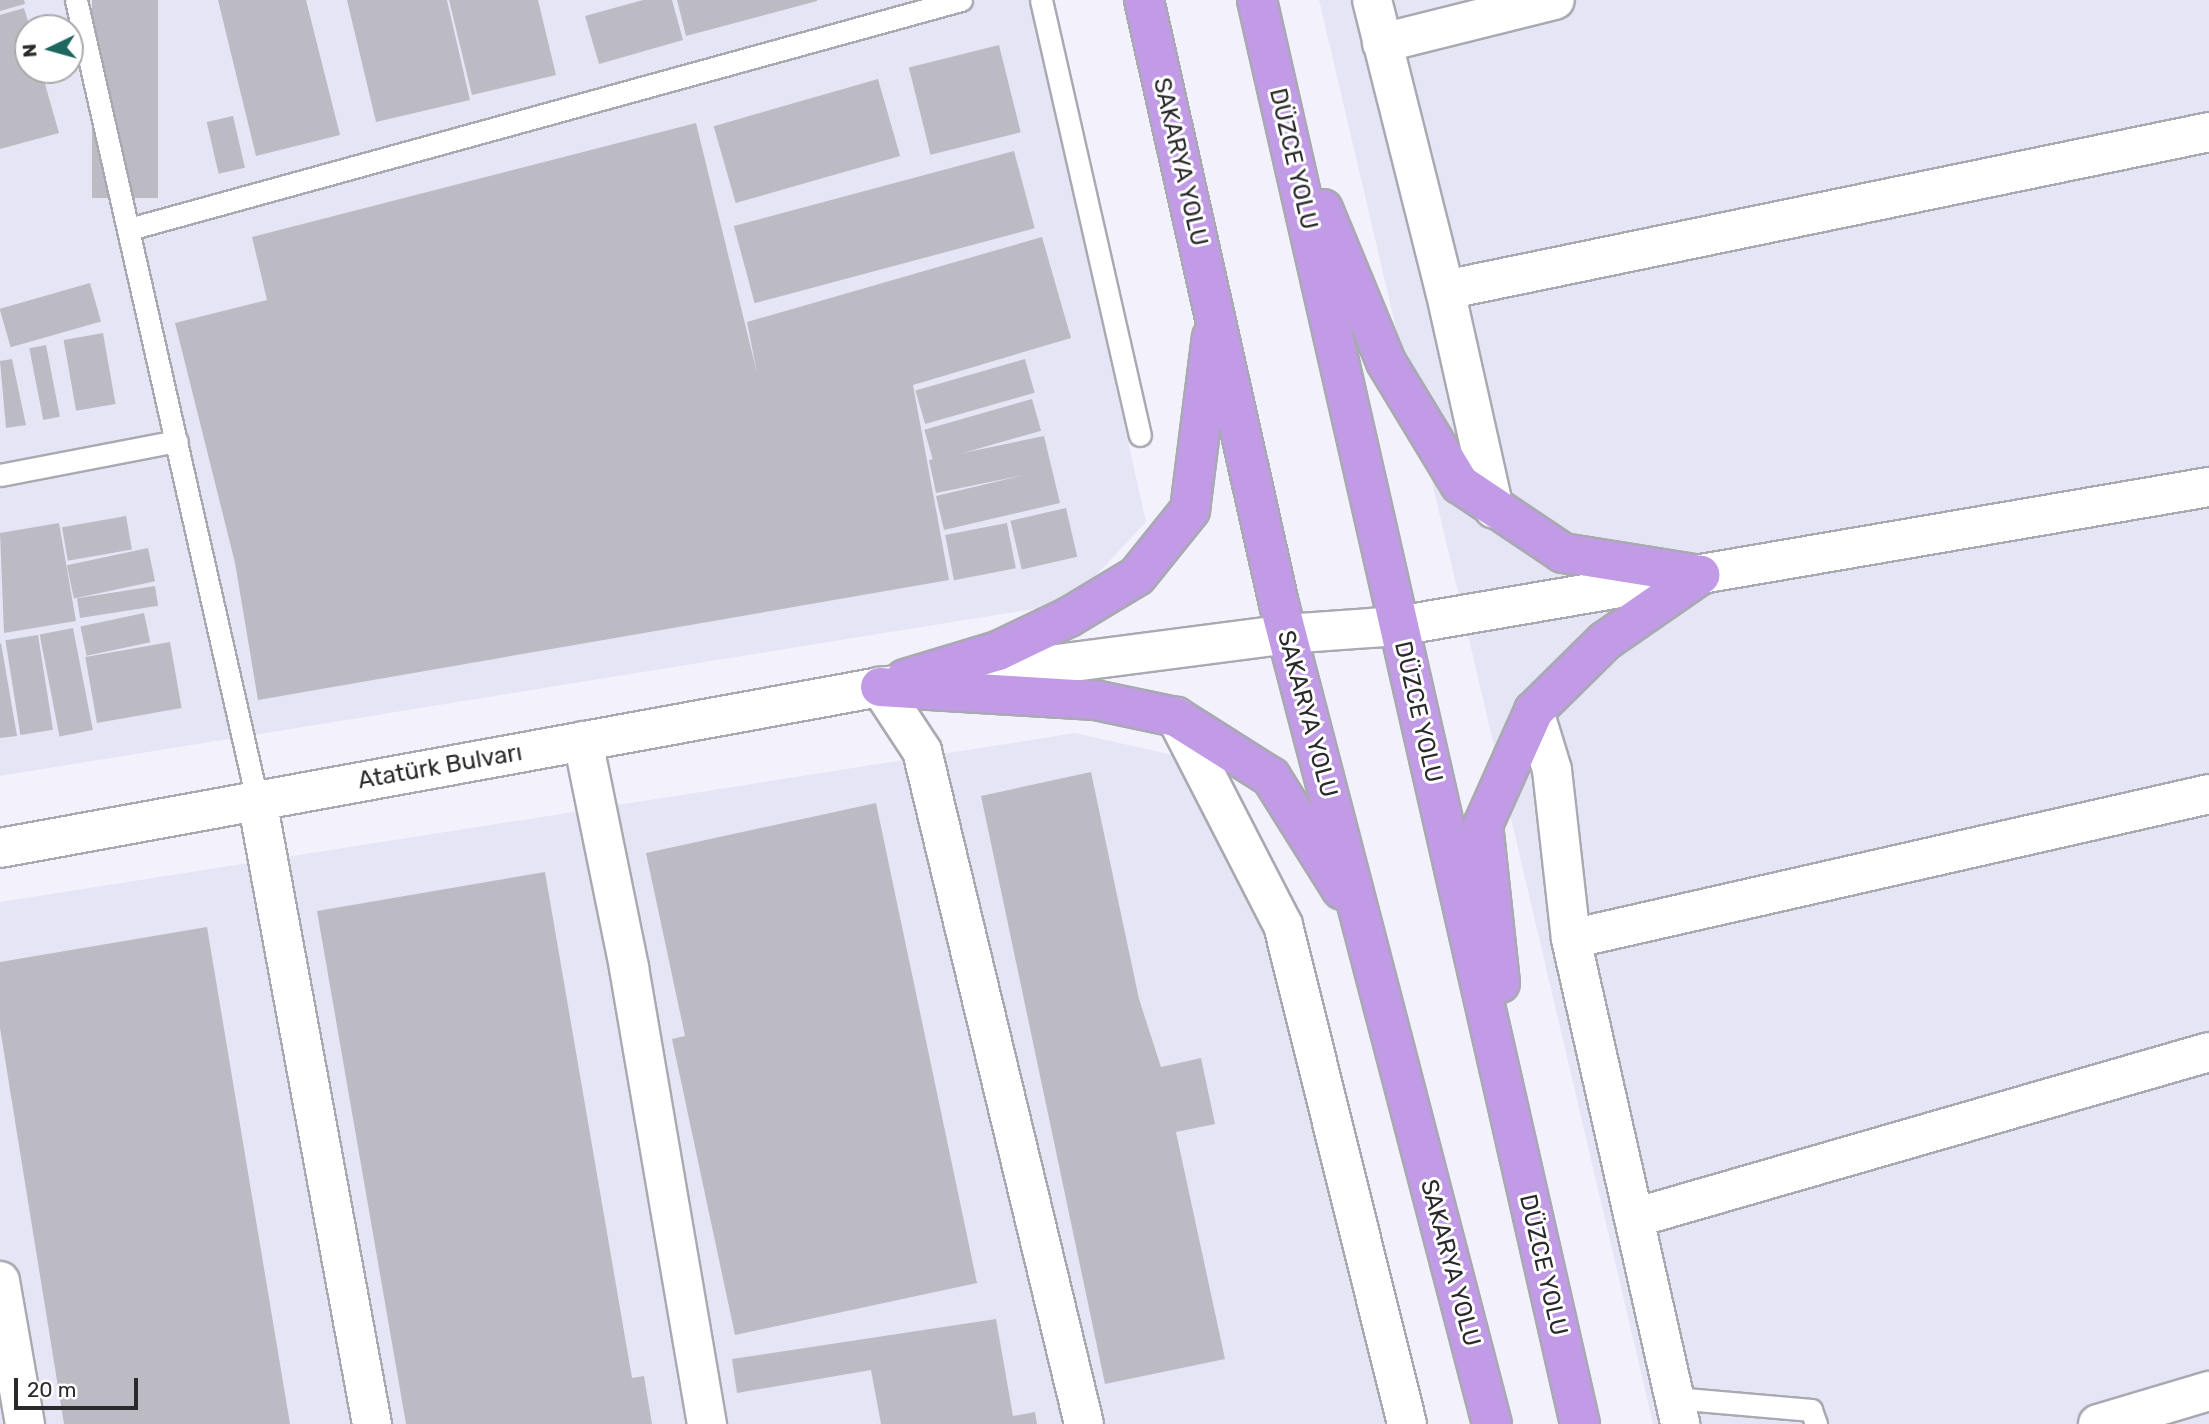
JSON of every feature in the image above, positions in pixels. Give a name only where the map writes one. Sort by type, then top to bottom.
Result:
[{"type":"highway","name":"SAKARYA YOLU","points":[[1144,0],[1286,634],[1492,1424]]},
{"type":"highway","name":"DÜZCE YOLU","points":[[1257,0],[1580,1424]]},
{"type":"highway","points":[[1281,106],[1385,362],[1460,484],[1563,553],[1700,575]]},
{"type":"highway","points":[[880,687],[999,651],[1069,617],[1137,576],[1190,510],[1215,314]]},
{"type":"highway","points":[[1518,1159],[1483,825],[1534,711],[1605,641],[1700,575]]},
{"type":"highway","points":[[880,687],[1095,700],[1176,717],[1271,777],[1361,921]]},
{"type":"street","points":[[1373,0],[1446,290],[1494,509]]},
{"type":"street","points":[[1382,43],[1555,0]]},
{"type":"street","points":[[1446,290],[2209,132]]},
{"type":"street","name":"Atatürk Bulvarı","points":[[0,849],[880,687],[1286,634],[1398,626],[2209,487]]},
{"type":"street","points":[[880,687],[922,751],[1084,1424]]},
{"type":"street","points":[[1534,711],[1552,770],[1571,939],[1677,1411]]},
{"type":"street","points":[[1176,717],[1283,925],[1407,1424]]},
{"type":"street","points":[[583,741],[629,968],[707,1424]]},
{"type":"street","points":[[1571,939],[2209,794]]},
{"type":"street","points":[[257,800],[372,1424]]},
{"type":"street","points":[[1634,1218],[2209,1052]]},
{"type":"street","points":[[0,1281],[25,1424]]},
{"type":"street","points":[[2098,1424],[2209,1391]]},
{"type":"lane","points":[[76,0],[257,800]]},
{"type":"lane","points":[[129,229],[961,0]]},
{"type":"lane","points":[[1041,0],[1140,435]]},
{"type":"lane","points":[[0,475],[177,441]]},
{"type":"lane","points":[[1677,1411],[1811,1410],[1816,1424]]},
{"type":"shaded area","points":[[0,0],[1030,0],[1146,522],[1070,603],[0,776]]},
{"type":"shaded area","points":[[1319,0],[2209,0],[2209,1424],[1653,1424]]},
{"type":"shaded area","points":[[1075,733],[1191,759],[1272,876],[1404,1424],[0,1424],[0,902]]},
{"type":"building","points":[[0,0],[24,0],[25,4],[0,11]]},
{"type":"building","points":[[92,0],[158,0],[158,198],[92,198]]},
{"type":"building","points":[[218,0],[306,0],[340,135],[256,156]]},
{"type":"building","points":[[347,0],[447,0],[470,100],[376,122]]},
{"type":"building","points":[[449,0],[538,0],[556,75],[472,95]]},
{"type":"building","points":[[643,0],[672,0],[683,40],[599,64],[585,16]]},
{"type":"building","points":[[677,0],[817,0],[817,1],[686,36]]},
{"type":"building","points":[[24,8],[26,14],[14,14],[14,84],[45,84],[59,133],[0,149],[0,15]]},
{"type":"building","points":[[999,45],[1021,132],[931,155],[909,67]]},
{"type":"building","points":[[878,79],[900,156],[736,203],[714,126]]},
{"type":"building","points":[[233,116],[245,168],[219,174],[207,122]]},
{"type":"building","points":[[696,123],[757,373],[747,322],[1042,237],[1071,338],[913,385],[949,580],[258,700],[235,563],[175,323],[267,300],[252,237]]},
{"type":"building","points":[[1014,151],[1035,228],[755,303],[734,226]]},
{"type":"building","points":[[90,283],[101,321],[11,347],[0,309]]},
{"type":"building","points":[[103,333],[116,404],[76,411],[64,340]]},
{"type":"building","points":[[46,345],[60,417],[43,420],[29,348]]},
{"type":"building","points":[[12,359],[26,425],[6,428],[0,361]]},
{"type":"building","points":[[1025,359],[1035,393],[925,424],[915,390]]},
{"type":"building","points":[[1032,399],[1041,431],[933,462],[924,430]]},
{"type":"building","points":[[1044,436],[1060,503],[944,530],[936,496],[1024,475],[936,493],[929,460]]},
{"type":"building","points":[[1066,508],[1077,557],[1022,570],[1010,521]]},
{"type":"building","points":[[126,516],[132,549],[68,561],[62,527]]},
{"type":"building","points":[[59,523],[76,621],[4,633],[0,533]]},
{"type":"building","points":[[1007,523],[1016,568],[954,580],[945,535]]},
{"type":"building","points":[[148,548],[155,581],[74,599],[67,565]]},
{"type":"building","points":[[155,586],[158,606],[80,618],[77,598]]},
{"type":"building","points":[[144,613],[150,642],[87,656],[80,627]]},
{"type":"building","points":[[73,628],[93,730],[59,737],[40,634]]},
{"type":"building","points":[[38,635],[53,730],[20,735],[5,640]]},
{"type":"building","points":[[170,642],[182,708],[97,723],[85,657]]},
{"type":"building","points":[[0,644],[17,736],[0,738]]},
{"type":"building","points":[[1091,772],[1139,999],[1161,1067],[1201,1058],[1215,1124],[1176,1132],[1225,1359],[1105,1384],[981,796]]},
{"type":"building","points":[[876,803],[977,1283],[735,1335],[672,1039],[685,1036],[646,853]]},
{"type":"building","points":[[545,872],[632,1378],[644,1376],[652,1424],[406,1424],[317,911]]},
{"type":"building","points":[[207,927],[290,1424],[64,1424],[0,1028],[0,962]]},
{"type":"building","points":[[996,1319],[1013,1416],[1035,1412],[1037,1424],[881,1424],[871,1370],[737,1393],[732,1359]]}]
